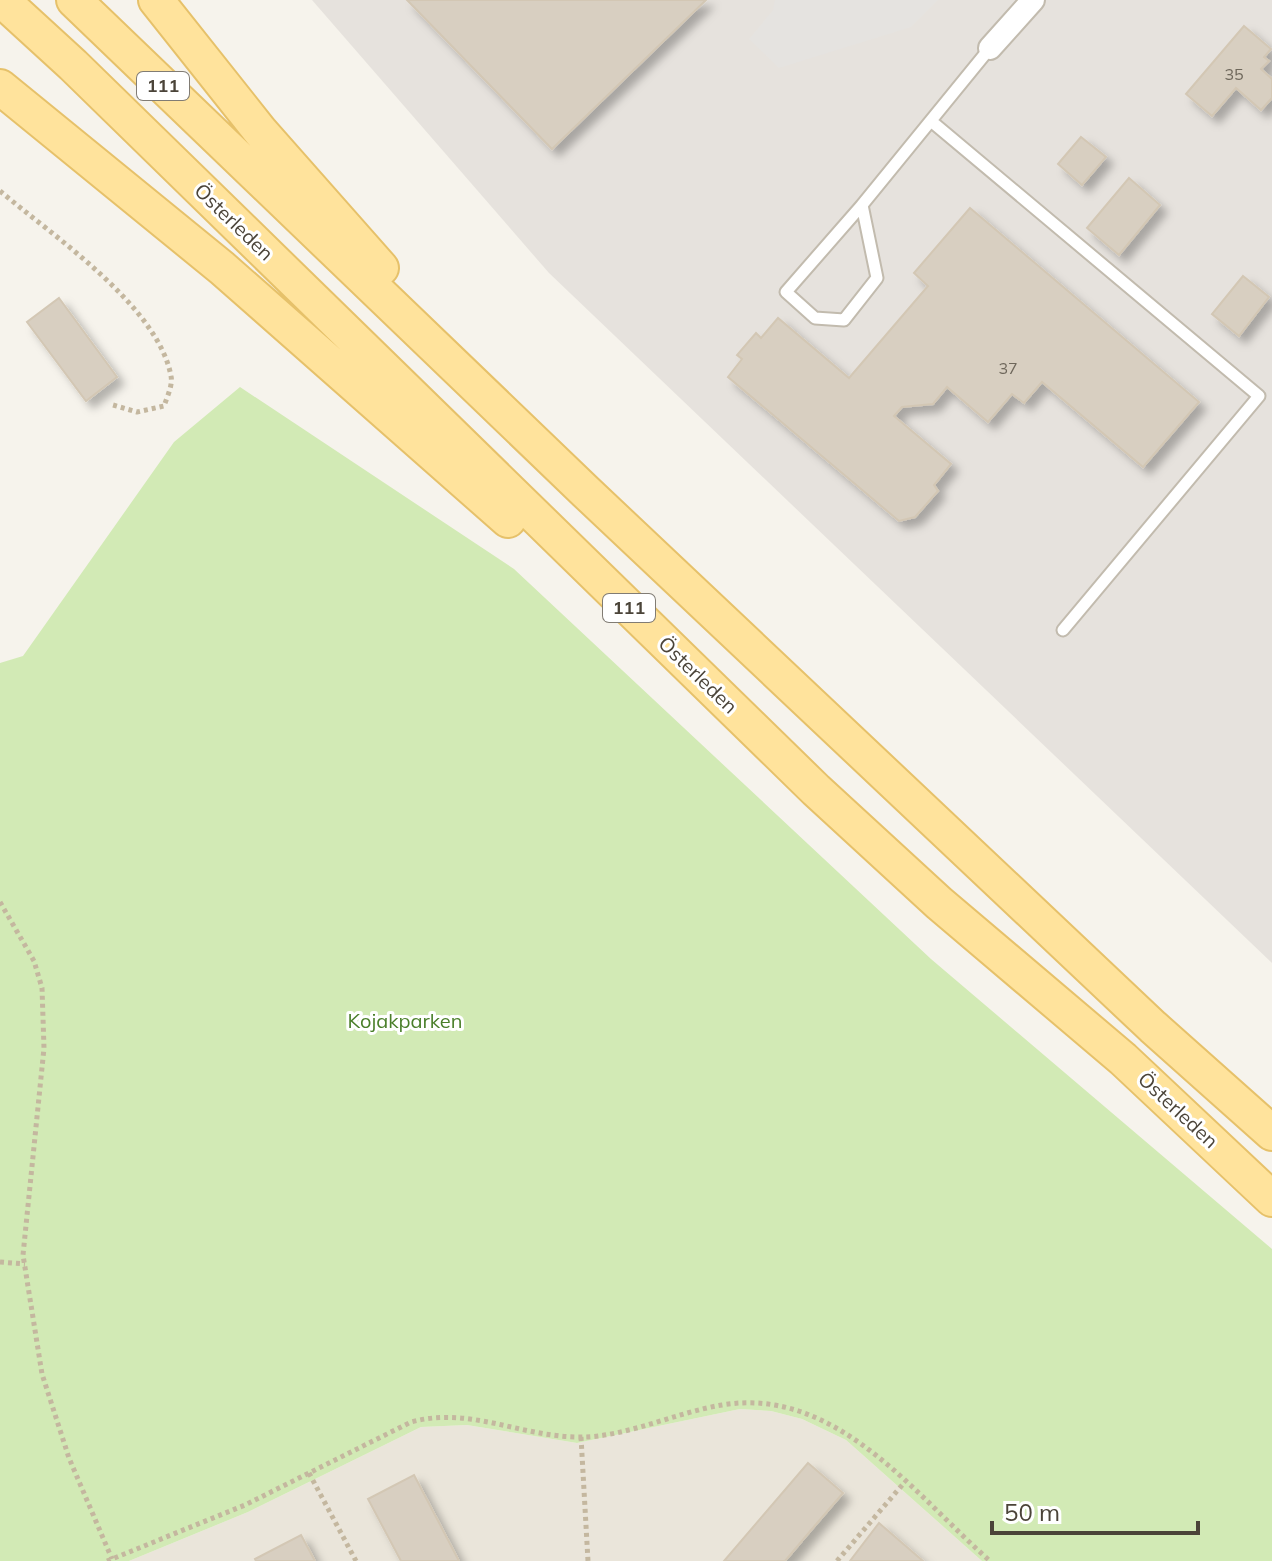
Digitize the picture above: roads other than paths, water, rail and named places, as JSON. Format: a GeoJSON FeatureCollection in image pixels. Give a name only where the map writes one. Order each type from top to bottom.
{"type":"FeatureCollection","features":[{"type":"Feature","properties":{"kind":"main road","name":"Österleden"},"geometry":{"type":"LineString","coordinates":[[2,0],[85,76],[816,790],[939,903],[1123,1059],[1272,1199]]}},
{"type":"Feature","properties":{"kind":"main road","name":"111"},"geometry":{"type":"LineString","coordinates":[[74,0],[537,445],[1153,1027],[1272,1133]]}},
{"type":"Feature","properties":{"kind":"main road"},"geometry":{"type":"LineString","coordinates":[[156,0],[260,131],[537,445]]}},
{"type":"Feature","properties":{"kind":"main road"},"geometry":{"type":"LineString","coordinates":[[0,87],[222,268],[816,790]]}},
{"type":"Feature","properties":{"kind":"street"},"geometry":{"type":"LineString","coordinates":[[990,48],[1033,0]]}},
{"type":"Feature","properties":{"kind":"lane"},"geometry":{"type":"LineString","coordinates":[[862,205],[877,278],[844,320],[815,318],[786,292],[862,205],[990,48]]}},
{"type":"Feature","properties":{"kind":"lane"},"geometry":{"type":"LineString","coordinates":[[931,121],[1259,396],[1063,630]]}},
{"type":"Feature","properties":{"kind":"park label","name":"Kojakparken"},"geometry":{"type":"Point","coordinates":[405,1021]}}]}
